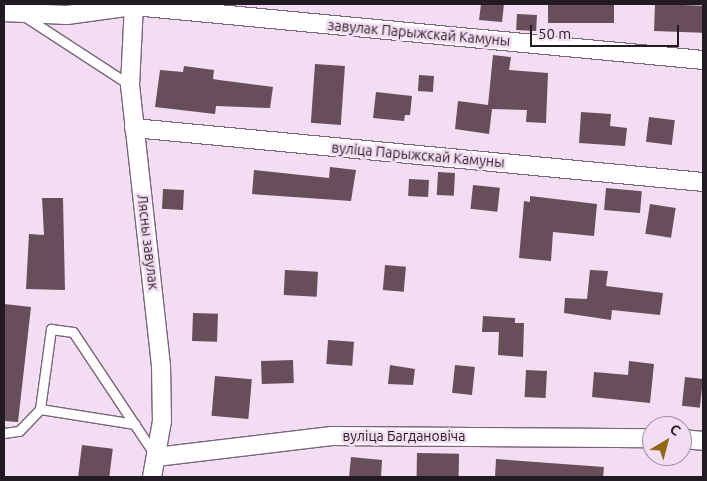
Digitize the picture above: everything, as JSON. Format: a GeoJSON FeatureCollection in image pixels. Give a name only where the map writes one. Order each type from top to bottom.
{"type":"FeatureCollection","features":[{"type":"Feature","properties":{"kind":"street"},"geometry":{"type":"LineString","coordinates":[[12,13],[67,15],[134,5]]}},
{"type":"Feature","properties":{"kind":"street","name":"завулак Парыжскай Камуны"},"geometry":{"type":"LineString","coordinates":[[134,5],[703,60]]}},
{"type":"Feature","properties":{"kind":"street","name":"Лясны завулак"},"geometry":{"type":"LineString","coordinates":[[134,5],[130,85],[161,365],[162,421],[152,477]]}},
{"type":"Feature","properties":{"kind":"street","name":"вуліца Парыжскай Камуны"},"geometry":{"type":"LineString","coordinates":[[134,128],[703,182]]}},
{"type":"Feature","properties":{"kind":"street","name":"вуліца Багдановіча"},"geometry":{"type":"LineString","coordinates":[[156,457],[332,436],[642,438]]}},
{"type":"Feature","properties":{"kind":"lane"},"geometry":{"type":"LineString","coordinates":[[12,13],[130,85]]}},
{"type":"Feature","properties":{"kind":"lane"},"geometry":{"type":"LineString","coordinates":[[4,433],[19,431],[40,409],[50,330],[73,332],[156,457]]}},
{"type":"Feature","properties":{"kind":"lane"},"geometry":{"type":"LineString","coordinates":[[40,409],[135,424]]}},
{"type":"Feature","properties":{"kind":"building"},"geometry":{"type":"Polygon","coordinates":[[[481,4],[504,4],[502,22],[479,20],[481,4]]]}},
{"type":"Feature","properties":{"kind":"building"},"geometry":{"type":"Polygon","coordinates":[[[548,4],[614,4],[614,23],[548,23],[548,4]]]}},
{"type":"Feature","properties":{"kind":"building"},"geometry":{"type":"Polygon","coordinates":[[[655,4],[703,6],[702,33],[654,31],[655,4]]]}},
{"type":"Feature","properties":{"kind":"building"},"geometry":{"type":"Polygon","coordinates":[[[517,14],[537,15],[536,31],[516,30],[517,14]]]}},
{"type":"Feature","properties":{"kind":"building"},"geometry":{"type":"Polygon","coordinates":[[[493,55],[511,57],[509,70],[548,73],[546,123],[526,122],[527,110],[492,109],[489,134],[455,129],[458,101],[488,105],[493,55]]]}},
{"type":"Feature","properties":{"kind":"building"},"geometry":{"type":"Polygon","coordinates":[[[315,64],[345,66],[341,125],[311,123],[315,64]]]}},
{"type":"Feature","properties":{"kind":"building"},"geometry":{"type":"Polygon","coordinates":[[[184,66],[214,70],[213,79],[273,87],[270,108],[216,106],[215,114],[155,107],[160,70],[183,72],[184,66]]]}},
{"type":"Feature","properties":{"kind":"building"},"geometry":{"type":"Polygon","coordinates":[[[419,75],[434,76],[433,92],[418,91],[419,75]]]}},
{"type":"Feature","properties":{"kind":"building"},"geometry":{"type":"Polygon","coordinates":[[[376,92],[412,96],[410,115],[405,115],[404,121],[373,118],[376,92]]]}},
{"type":"Feature","properties":{"kind":"building"},"geometry":{"type":"Polygon","coordinates":[[[581,112],[611,114],[610,126],[627,128],[625,146],[579,143],[581,112]]]}},
{"type":"Feature","properties":{"kind":"building"},"geometry":{"type":"Polygon","coordinates":[[[649,117],[675,120],[672,145],[646,142],[649,117]]]}},
{"type":"Feature","properties":{"kind":"building"},"geometry":{"type":"Polygon","coordinates":[[[330,167],[356,170],[351,201],[252,194],[254,170],[329,178],[330,167]]]}},
{"type":"Feature","properties":{"kind":"building"},"geometry":{"type":"Polygon","coordinates":[[[438,172],[455,173],[454,196],[437,195],[438,172]]]}},
{"type":"Feature","properties":{"kind":"building"},"geometry":{"type":"Polygon","coordinates":[[[409,179],[429,180],[428,197],[408,196],[409,179]]]}},
{"type":"Feature","properties":{"kind":"building"},"geometry":{"type":"Polygon","coordinates":[[[473,185],[500,188],[497,212],[470,209],[473,185]]]}},
{"type":"Feature","properties":{"kind":"building"},"geometry":{"type":"Polygon","coordinates":[[[606,188],[642,191],[640,213],[604,210],[606,188]]]}},
{"type":"Feature","properties":{"kind":"building"},"geometry":{"type":"Polygon","coordinates":[[[163,189],[184,190],[183,210],[162,209],[163,189]]]}},
{"type":"Feature","properties":{"kind":"building"},"geometry":{"type":"Polygon","coordinates":[[[530,196],[597,204],[594,236],[553,232],[551,261],[519,258],[524,201],[530,202],[530,196]]]}},
{"type":"Feature","properties":{"kind":"building"},"geometry":{"type":"Polygon","coordinates":[[[42,198],[63,198],[65,290],[26,289],[29,234],[44,235],[42,198]]]}},
{"type":"Feature","properties":{"kind":"building"},"geometry":{"type":"Polygon","coordinates":[[[650,204],[676,208],[671,238],[645,234],[650,204]]]}},
{"type":"Feature","properties":{"kind":"building"},"geometry":{"type":"Polygon","coordinates":[[[385,265],[406,267],[404,292],[383,290],[385,265]]]}},
{"type":"Feature","properties":{"kind":"building"},"geometry":{"type":"Polygon","coordinates":[[[285,270],[318,272],[317,297],[284,295],[285,270]]]}},
{"type":"Feature","properties":{"kind":"building"},"geometry":{"type":"Polygon","coordinates":[[[590,270],[608,271],[606,286],[663,293],[660,315],[612,310],[611,320],[564,313],[565,298],[587,299],[590,270]]]}},
{"type":"Feature","properties":{"kind":"building"},"geometry":{"type":"Polygon","coordinates":[[[4,304],[31,307],[18,422],[4,421],[4,304]]]}},
{"type":"Feature","properties":{"kind":"building"},"geometry":{"type":"Polygon","coordinates":[[[193,313],[218,314],[217,342],[192,341],[193,313]]]}},
{"type":"Feature","properties":{"kind":"building"},"geometry":{"type":"Polygon","coordinates":[[[483,316],[515,318],[515,323],[524,323],[523,357],[498,355],[499,332],[482,332],[483,316]]]}},
{"type":"Feature","properties":{"kind":"building"},"geometry":{"type":"Polygon","coordinates":[[[328,340],[354,342],[352,366],[326,364],[328,340]]]}},
{"type":"Feature","properties":{"kind":"building"},"geometry":{"type":"Polygon","coordinates":[[[293,360],[294,383],[262,384],[261,361],[293,360]]]}},
{"type":"Feature","properties":{"kind":"building"},"geometry":{"type":"Polygon","coordinates":[[[629,361],[654,364],[650,403],[592,397],[594,372],[628,375],[629,361]]]}},
{"type":"Feature","properties":{"kind":"building"},"geometry":{"type":"Polygon","coordinates":[[[390,365],[415,369],[413,385],[388,384],[390,365]]]}},
{"type":"Feature","properties":{"kind":"building"},"geometry":{"type":"Polygon","coordinates":[[[455,365],[475,367],[472,395],[452,393],[455,365]]]}},
{"type":"Feature","properties":{"kind":"building"},"geometry":{"type":"Polygon","coordinates":[[[526,370],[547,371],[546,398],[525,397],[526,370]]]}},
{"type":"Feature","properties":{"kind":"building"},"geometry":{"type":"Polygon","coordinates":[[[215,376],[252,379],[248,419],[212,416],[215,376]]]}},
{"type":"Feature","properties":{"kind":"building"},"geometry":{"type":"Polygon","coordinates":[[[685,377],[703,379],[700,408],[682,406],[685,377]]]}},
{"type":"Feature","properties":{"kind":"building"},"geometry":{"type":"Polygon","coordinates":[[[82,445],[113,449],[109,477],[78,476],[82,445]]]}},
{"type":"Feature","properties":{"kind":"building"},"geometry":{"type":"Polygon","coordinates":[[[417,453],[459,454],[459,477],[417,477],[417,453]]]}},
{"type":"Feature","properties":{"kind":"building"},"geometry":{"type":"Polygon","coordinates":[[[351,457],[382,460],[381,477],[349,477],[351,457]]]}},
{"type":"Feature","properties":{"kind":"building"},"geometry":{"type":"Polygon","coordinates":[[[496,459],[604,467],[603,477],[495,477],[496,459]]]}}]}
